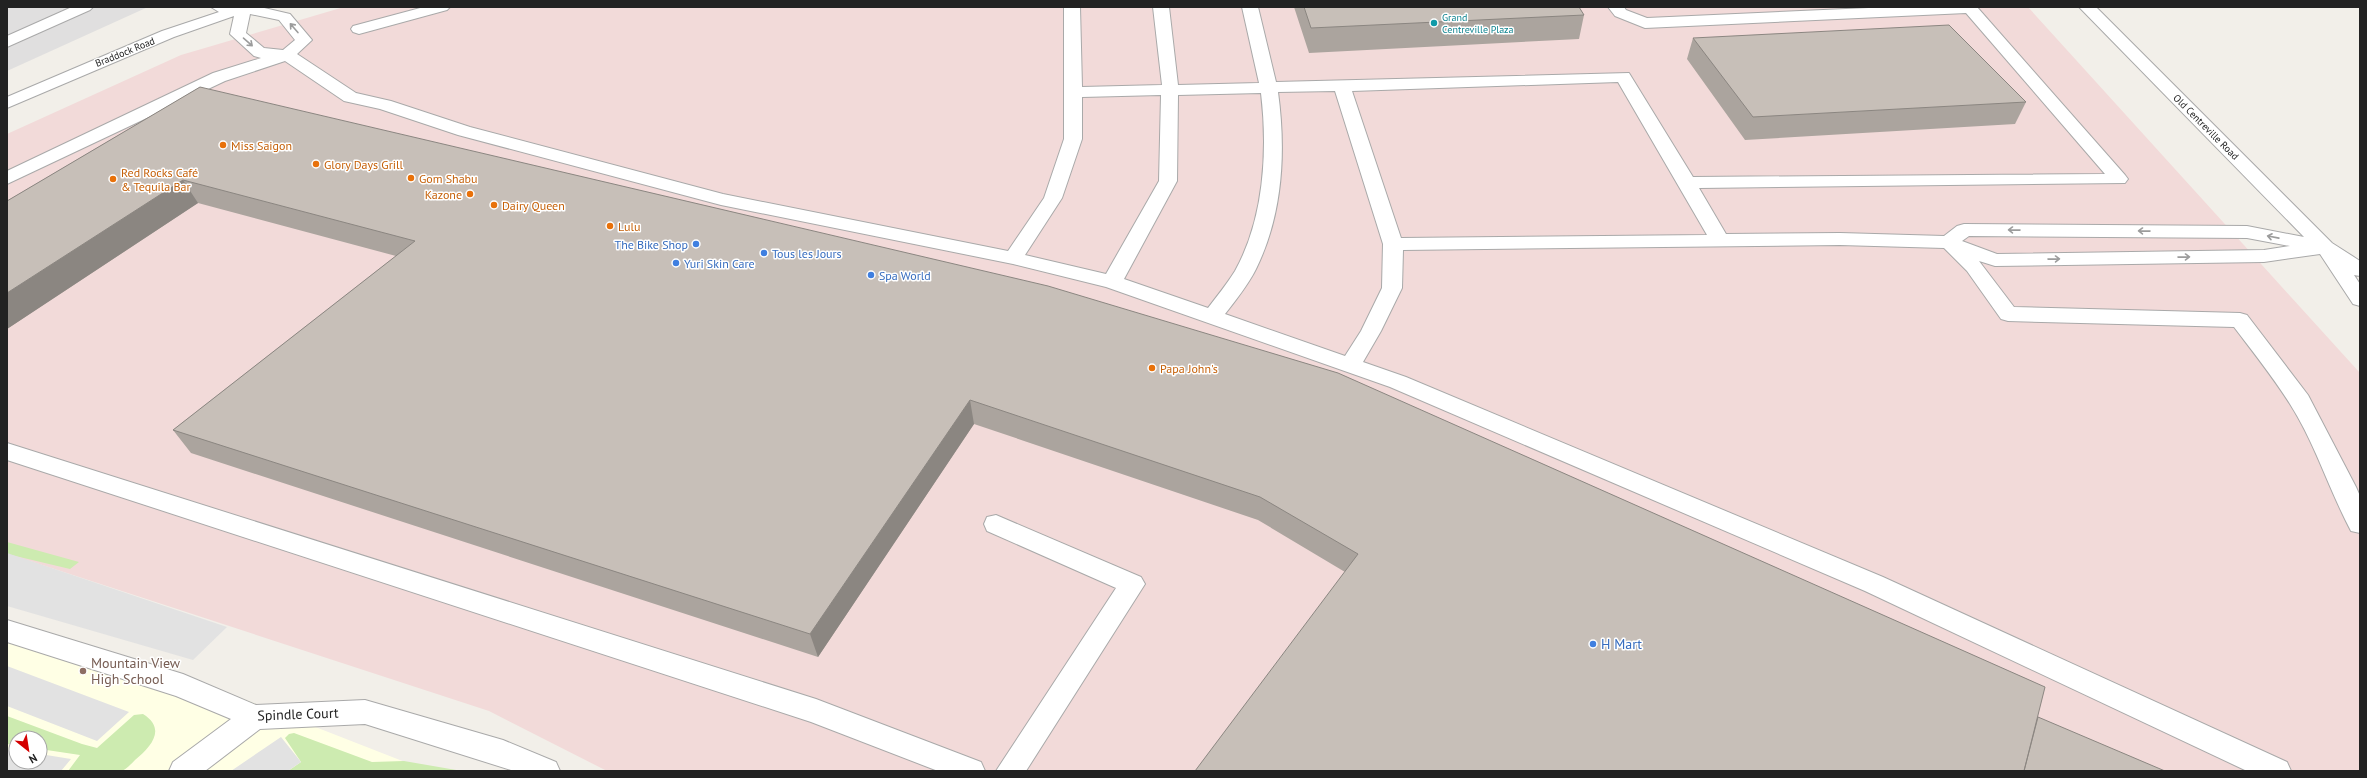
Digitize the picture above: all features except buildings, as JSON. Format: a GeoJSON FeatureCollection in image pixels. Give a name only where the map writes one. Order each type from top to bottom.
{"type":"FeatureCollection","features":[{"type":"Feature","properties":{"kind":"street"},"geometry":{"type":"LineString","coordinates":[[7,42],[85,7]]}},
{"type":"Feature","properties":{"kind":"street"},"geometry":{"type":"LineString","coordinates":[[7,178],[106,129],[219,77],[287,55],[304,40],[284,17],[244,7],[219,7]]}},
{"type":"Feature","properties":{"kind":"street"},"geometry":{"type":"LineString","coordinates":[[244,7],[238,34],[260,53],[287,55],[350,97],[385,105],[464,131],[721,199],[1013,258],[1112,282],[1398,382],[1874,584],[2277,771]]}},
{"type":"Feature","properties":{"kind":"street","name":"Braddock Road"},"geometry":{"type":"LineString","coordinates":[[7,103],[161,37],[244,7]]}},
{"type":"Feature","properties":{"kind":"street"},"geometry":{"type":"LineString","coordinates":[[359,29],[442,7]]}},
{"type":"Feature","properties":{"kind":"street"},"geometry":{"type":"LineString","coordinates":[[1013,258],[1052,198],[1073,139],[1074,92],[1072,7]]}},
{"type":"Feature","properties":{"kind":"street"},"geometry":{"type":"LineString","coordinates":[[1112,282],[1168,181],[1170,90],[1161,7]]}},
{"type":"Feature","properties":{"kind":"street"},"geometry":{"type":"LineString","coordinates":[[1212,317],[1244,272],[1269,201],[1276,148],[1271,88],[1250,7]]}},
{"type":"Feature","properties":{"kind":"street"},"geometry":{"type":"LineString","coordinates":[[1616,7],[1620,13],[1645,23],[1970,8],[2119,179],[1687,183]]}},
{"type":"Feature","properties":{"kind":"street","name":"Old Centreville Road"},"geometry":{"type":"LineString","coordinates":[[2087,7],[2325,247],[2360,299]]}},
{"type":"Feature","properties":{"kind":"street"},"geometry":{"type":"LineString","coordinates":[[1074,92],[1271,88],[1623,77],[1720,240]]}},
{"type":"Feature","properties":{"kind":"street"},"geometry":{"type":"LineString","coordinates":[[1342,86],[1393,244],[1392,288],[1371,331],[1350,365]]}},
{"type":"Feature","properties":{"kind":"street"},"geometry":{"type":"LineString","coordinates":[[1948,242],[1964,230],[2247,232],[2325,247]]}},
{"type":"Feature","properties":{"kind":"street"},"geometry":{"type":"LineString","coordinates":[[1393,244],[1840,238],[1948,242],[1995,260],[2264,256],[2325,247]]}},
{"type":"Feature","properties":{"kind":"street"},"geometry":{"type":"LineString","coordinates":[[1948,242],[1974,267],[2008,314],[2240,320],[2300,401],[2344,487],[2360,524]]}},
{"type":"Feature","properties":{"kind":"street","name":"Old Centreville Road"},"geometry":{"type":"LineString","coordinates":[[2325,247],[2360,270]]}},
{"type":"Feature","properties":{"kind":"street"},"geometry":{"type":"LineString","coordinates":[[7,451],[816,711],[971,771]]}},
{"type":"Feature","properties":{"kind":"street"},"geometry":{"type":"LineString","coordinates":[[996,524],[1132,584],[1010,771]]}},
{"type":"Feature","properties":{"kind":"street","name":"Spindle Court"},"geometry":{"type":"LineString","coordinates":[[7,631],[183,686],[255,717],[365,712],[503,753],[546,771]]}},
{"type":"Feature","properties":{"kind":"street"},"geometry":{"type":"LineString","coordinates":[[183,771],[255,717]]}},
{"type":"Feature","properties":{"kind":"shaded area"},"geometry":{"type":"Polygon","coordinates":[[[7,7],[148,7],[7,71],[7,7]]]}},
{"type":"Feature","properties":{"kind":"shaded area"},"geometry":{"type":"Polygon","coordinates":[[[344,7],[2028,7],[2360,373],[2360,771],[607,771],[489,711],[30,561],[7,556],[7,134],[181,55],[344,7]]]}},
{"type":"Feature","properties":{"kind":"shaded area"},"geometry":{"type":"Polygon","coordinates":[[[7,553],[227,627],[193,660],[7,606],[7,553]]]}},
{"type":"Feature","properties":{"kind":"shaded area","name":"Mountain View High School"},"geometry":{"type":"Polygon","coordinates":[[[7,625],[72,643],[244,699],[428,771],[7,771],[7,625]]]}},
{"type":"Feature","properties":{"kind":"shaded area"},"geometry":{"type":"Polygon","coordinates":[[[7,666],[129,712],[97,741],[7,706],[7,666]]]}},
{"type":"Feature","properties":{"kind":"shaded area"},"geometry":{"type":"Polygon","coordinates":[[[281,737],[301,762],[288,771],[231,771],[281,737]]]}},
{"type":"Feature","properties":{"kind":"shaded area"},"geometry":{"type":"Polygon","coordinates":[[[7,750],[8,770],[48,770],[48,755],[71,759],[61,771],[7,771],[7,750]]]}},
{"type":"Feature","properties":{"kind":"green space"},"geometry":{"type":"Polygon","coordinates":[[[7,542],[79,562],[70,569],[7,554],[7,542]]]}},
{"type":"Feature","properties":{"kind":"green space"},"geometry":{"type":"Polygon","coordinates":[[[143,714],[150,720],[154,726],[154,738],[151,744],[128,767],[121,771],[68,771],[80,755],[48,750],[48,731],[97,748],[134,715],[143,714]]]}},
{"type":"Feature","properties":{"kind":"green space"},"geometry":{"type":"Polygon","coordinates":[[[7,716],[44,730],[8,730],[7,744],[7,716]]]}},
{"type":"Feature","properties":{"kind":"green space"},"geometry":{"type":"Polygon","coordinates":[[[294,733],[372,762],[404,761],[462,771],[288,771],[301,762],[285,738],[289,734],[294,733]]]}},
{"type":"Feature","properties":{"kind":"place","name":"Grand Centreville Plaza"},"geometry":{"type":"Point","coordinates":[1434,23]}},
{"type":"Feature","properties":{"kind":"place","name":"Miss Saigon"},"geometry":{"type":"Point","coordinates":[223,145]}},
{"type":"Feature","properties":{"kind":"place","name":"Glory Days Grill"},"geometry":{"type":"Point","coordinates":[316,164]}},
{"type":"Feature","properties":{"kind":"place","name":"Gom Shabu"},"geometry":{"type":"Point","coordinates":[411,178]}},
{"type":"Feature","properties":{"kind":"place","name":"Red Rocks Café & Tequila Bar"},"geometry":{"type":"Point","coordinates":[113,179]}},
{"type":"Feature","properties":{"kind":"place","name":"Kazone"},"geometry":{"type":"Point","coordinates":[470,194]}},
{"type":"Feature","properties":{"kind":"place","name":"Dairy Queen"},"geometry":{"type":"Point","coordinates":[494,205]}},
{"type":"Feature","properties":{"kind":"place","name":"Lulu"},"geometry":{"type":"Point","coordinates":[610,226]}},
{"type":"Feature","properties":{"kind":"place","name":"The Bike Shop"},"geometry":{"type":"Point","coordinates":[696,244]}},
{"type":"Feature","properties":{"kind":"place","name":"Tous les Jours"},"geometry":{"type":"Point","coordinates":[764,253]}},
{"type":"Feature","properties":{"kind":"place","name":"Yuri Skin Care"},"geometry":{"type":"Point","coordinates":[676,263]}},
{"type":"Feature","properties":{"kind":"place","name":"Spa World"},"geometry":{"type":"Point","coordinates":[871,275]}},
{"type":"Feature","properties":{"kind":"place","name":"Papa John's"},"geometry":{"type":"Point","coordinates":[1152,368]}},
{"type":"Feature","properties":{"kind":"place","name":"H Mart"},"geometry":{"type":"Point","coordinates":[1593,644]}},
{"type":"Feature","properties":{"kind":"place","name":"Mountain View High School"},"geometry":{"type":"Point","coordinates":[83,671]}}]}
